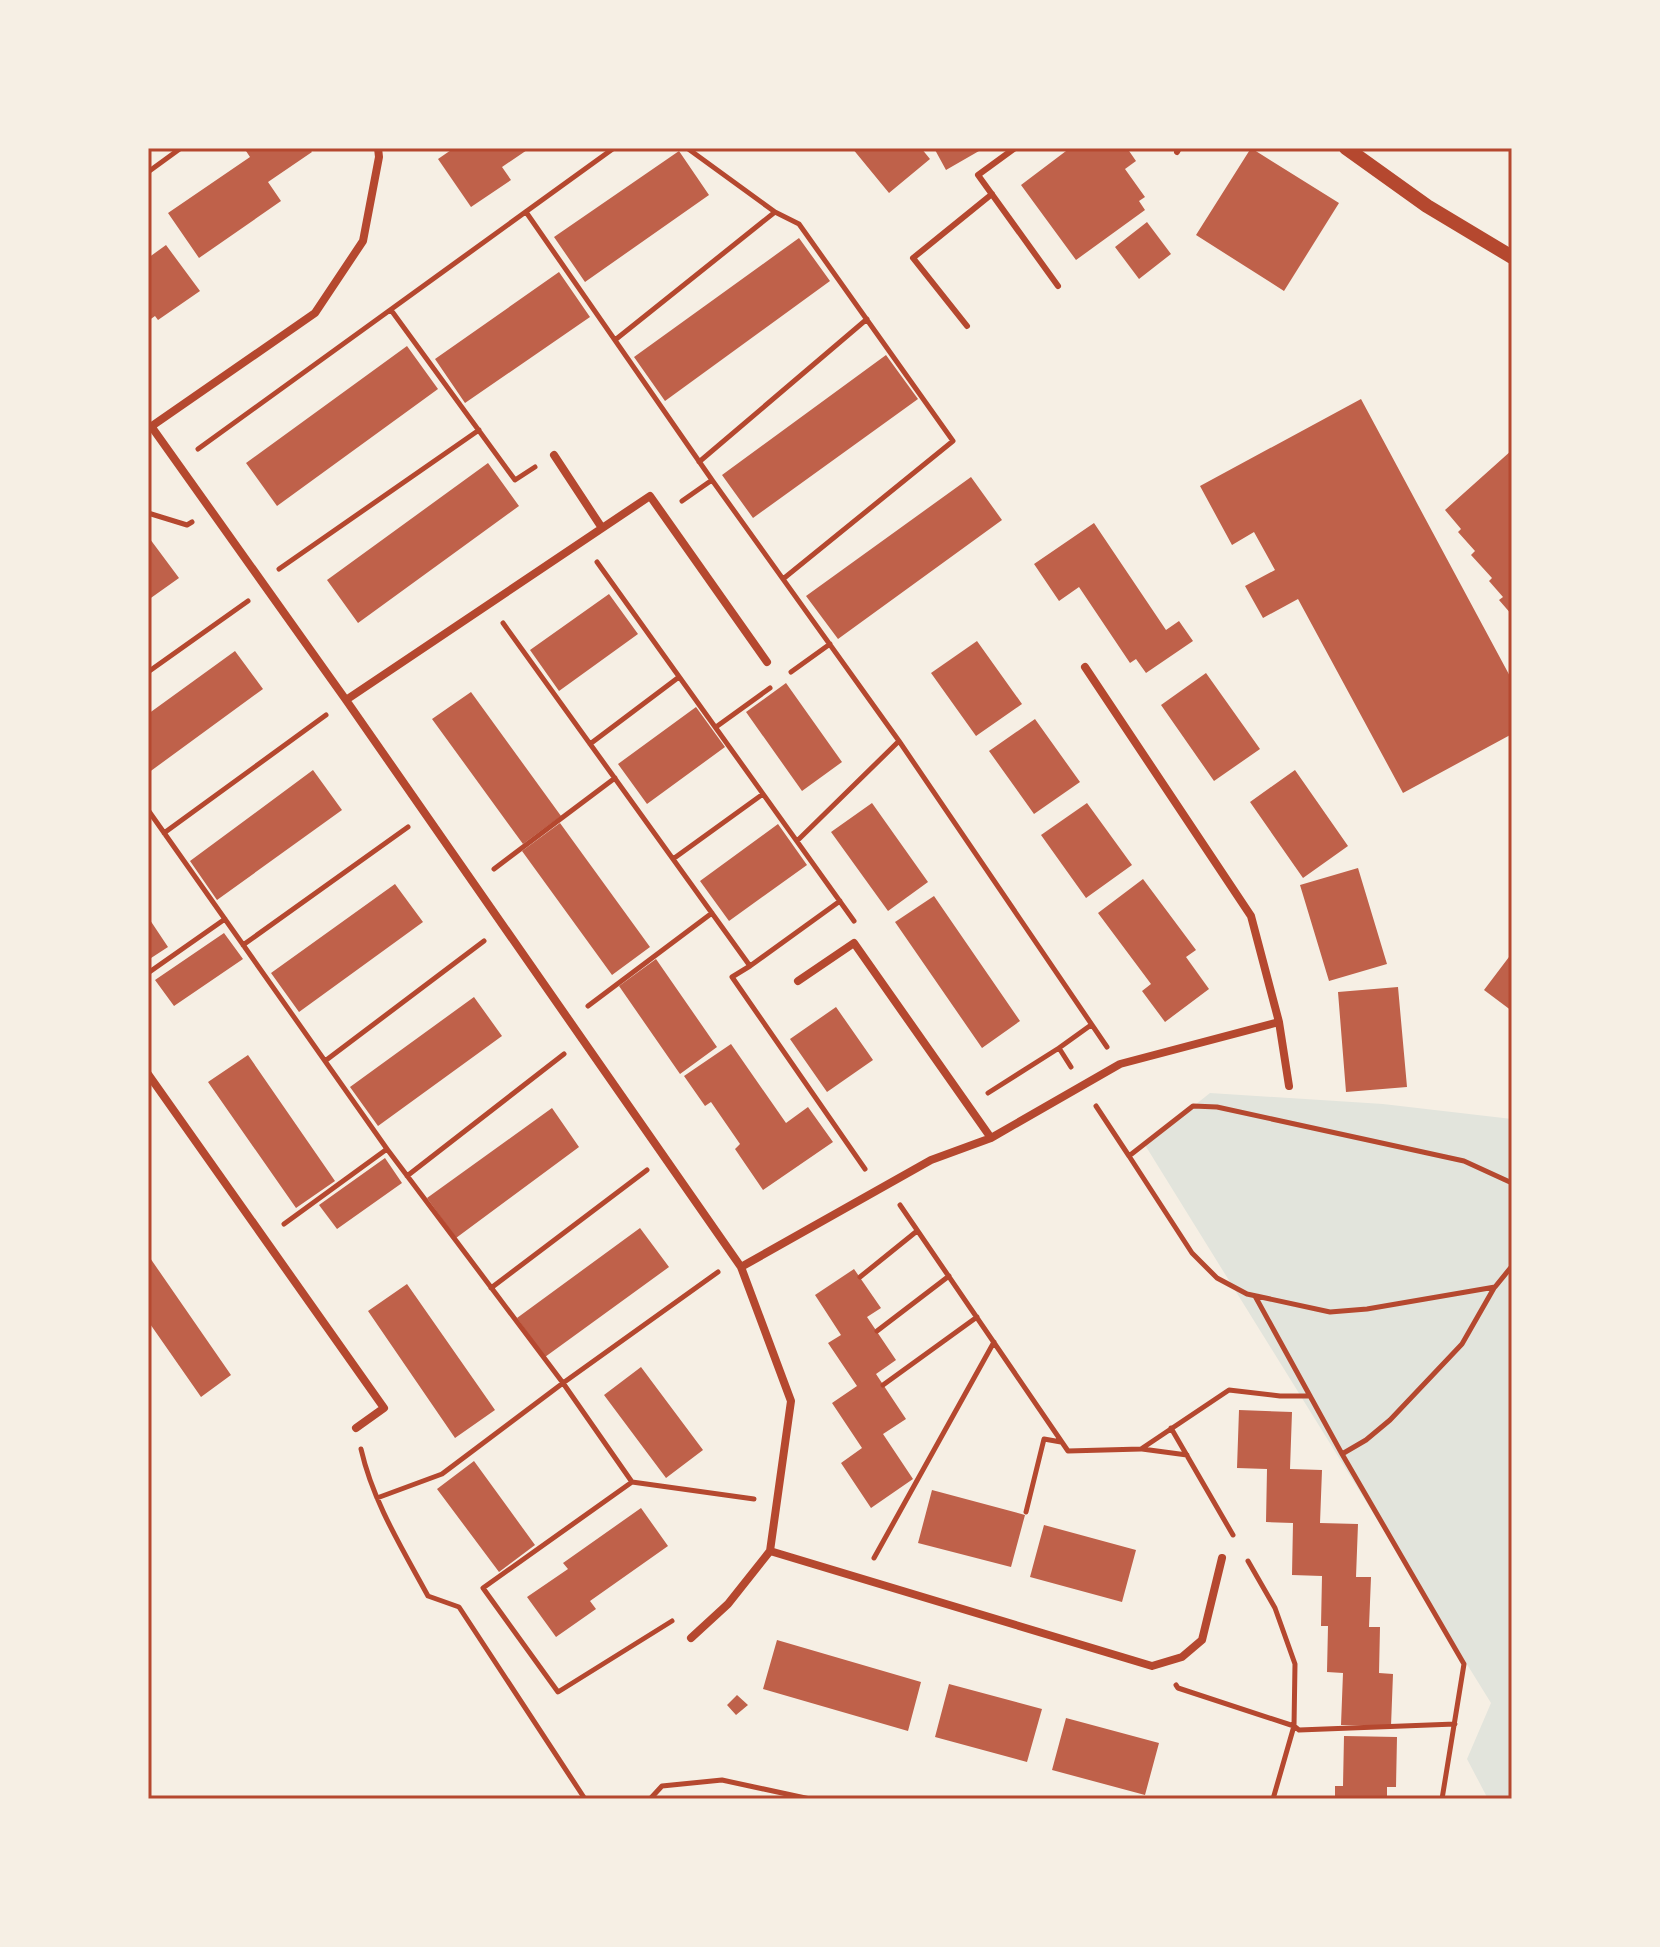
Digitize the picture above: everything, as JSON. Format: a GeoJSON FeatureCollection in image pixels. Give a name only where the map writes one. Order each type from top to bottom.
{"type":"FeatureCollection","features":[{"type":"Feature","properties":{"kind":"street"},"geometry":{"type":"LineString","coordinates":[[378,148],[379,157],[363,241],[315,313],[150,427],[346,700],[738,1263],[791,1401],[770,1551],[728,1604],[691,1638]]}},
{"type":"Feature","properties":{"kind":"street"},"geometry":{"type":"LineString","coordinates":[[1346,148],[1427,206],[1512,257]]}},
{"type":"Feature","properties":{"kind":"street"},"geometry":{"type":"LineString","coordinates":[[554,455],[602,528]]}},
{"type":"Feature","properties":{"kind":"street"},"geometry":{"type":"LineString","coordinates":[[346,700],[650,496],[767,662]]}},
{"type":"Feature","properties":{"kind":"street"},"geometry":{"type":"LineString","coordinates":[[1085,667],[1251,916],[1279,1022],[1289,1086]]}},
{"type":"Feature","properties":{"kind":"street"},"geometry":{"type":"LineString","coordinates":[[798,981],[854,943],[991,1138]]}},
{"type":"Feature","properties":{"kind":"street"},"geometry":{"type":"LineString","coordinates":[[738,1263],[931,1160],[991,1138],[1120,1064],[1279,1022]]}},
{"type":"Feature","properties":{"kind":"street"},"geometry":{"type":"LineString","coordinates":[[148,1074],[384,1408],[356,1428]]}},
{"type":"Feature","properties":{"kind":"street"},"geometry":{"type":"LineString","coordinates":[[770,1551],[1152,1666],[1182,1657],[1202,1640],[1222,1558]]}},
{"type":"Feature","properties":{"kind":"lane"},"geometry":{"type":"LineString","coordinates":[[1015,148],[978,175],[1058,286]]}},
{"type":"Feature","properties":{"kind":"lane"},"geometry":{"type":"LineString","coordinates":[[967,326],[913,258],[992,194]]}},
{"type":"Feature","properties":{"kind":"path"},"geometry":{"type":"LineString","coordinates":[[148,172],[181,148]]}},
{"type":"Feature","properties":{"kind":"path"},"geometry":{"type":"LineString","coordinates":[[178,464],[614,148]]}},
{"type":"Feature","properties":{"kind":"path"},"geometry":{"type":"LineString","coordinates":[[687,148],[775,212],[799,224],[953,441],[783,579]]}},
{"type":"Feature","properties":{"kind":"path"},"geometry":{"type":"LineString","coordinates":[[526,212],[699,462],[899,741],[1120,1064]]}},
{"type":"Feature","properties":{"kind":"path"},"geometry":{"type":"LineString","coordinates":[[615,340],[775,212]]}},
{"type":"Feature","properties":{"kind":"path"},"geometry":{"type":"LineString","coordinates":[[391,310],[515,480],[554,455]]}},
{"type":"Feature","properties":{"kind":"path"},"geometry":{"type":"LineString","coordinates":[[699,462],[867,319]]}},
{"type":"Feature","properties":{"kind":"path"},"geometry":{"type":"LineString","coordinates":[[148,672],[264,584],[479,430]]}},
{"type":"Feature","properties":{"kind":"path"},"geometry":{"type":"LineString","coordinates":[[663,515],[712,480]]}},
{"type":"Feature","properties":{"kind":"path"},"geometry":{"type":"LineString","coordinates":[[148,513],[187,525],[210,510]]}},
{"type":"Feature","properties":{"kind":"path"},"geometry":{"type":"LineString","coordinates":[[582,541],[865,936],[854,943]]}},
{"type":"Feature","properties":{"kind":"path"},"geometry":{"type":"LineString","coordinates":[[490,604],[750,966]]}},
{"type":"Feature","properties":{"kind":"path"},"geometry":{"type":"LineString","coordinates":[[590,744],[679,677]]}},
{"type":"Feature","properties":{"kind":"path"},"geometry":{"type":"LineString","coordinates":[[164,833],[346,700]]}},
{"type":"Feature","properties":{"kind":"path"},"geometry":{"type":"LineString","coordinates":[[797,841],[899,741]]}},
{"type":"Feature","properties":{"kind":"path"},"geometry":{"type":"LineString","coordinates":[[474,884],[615,778]]}},
{"type":"Feature","properties":{"kind":"path"},"geometry":{"type":"LineString","coordinates":[[673,859],[763,794]]}},
{"type":"Feature","properties":{"kind":"path"},"geometry":{"type":"LineString","coordinates":[[148,810],[387,1149],[563,1383],[632,1482]]}},
{"type":"Feature","properties":{"kind":"path"},"geometry":{"type":"LineString","coordinates":[[243,945],[426,815]]}},
{"type":"Feature","properties":{"kind":"path"},"geometry":{"type":"LineString","coordinates":[[840,901],[732,977],[949,1276],[1068,1451],[1141,1449],[1187,1455]]}},
{"type":"Feature","properties":{"kind":"path"},"geometry":{"type":"LineString","coordinates":[[569,1020],[712,913]]}},
{"type":"Feature","properties":{"kind":"path"},"geometry":{"type":"LineString","coordinates":[[148,973],[225,919]]}},
{"type":"Feature","properties":{"kind":"path"},"geometry":{"type":"LineString","coordinates":[[325,1061],[503,926]]}},
{"type":"Feature","properties":{"kind":"path"},"geometry":{"type":"LineString","coordinates":[[968,1106],[1091,1025]]}},
{"type":"Feature","properties":{"kind":"path"},"geometry":{"type":"LineString","coordinates":[[407,1176],[583,1040]]}},
{"type":"Feature","properties":{"kind":"path"},"geometry":{"type":"LineString","coordinates":[[1059,1048],[1192,1253],[1217,1278],[1247,1294],[1330,1312],[1394,1305],[1495,1287]]}},
{"type":"Feature","properties":{"kind":"path"},"geometry":{"type":"LineString","coordinates":[[1129,1156],[1193,1106],[1217,1107],[1464,1161],[1512,1183]]}},
{"type":"Feature","properties":{"kind":"path"},"geometry":{"type":"LineString","coordinates":[[264,1238],[387,1149]]}},
{"type":"Feature","properties":{"kind":"path"},"geometry":{"type":"LineString","coordinates":[[491,1288],[664,1157]]}},
{"type":"Feature","properties":{"kind":"path"},"geometry":{"type":"LineString","coordinates":[[860,1277],[917,1231]]}},
{"type":"Feature","properties":{"kind":"path"},"geometry":{"type":"LineString","coordinates":[[377,1498],[442,1474],[563,1383],[738,1263]]}},
{"type":"Feature","properties":{"kind":"path"},"geometry":{"type":"LineString","coordinates":[[1342,1454],[1366,1440],[1390,1420],[1462,1344],[1495,1287],[1512,1266]]}},
{"type":"Feature","properties":{"kind":"path"},"geometry":{"type":"LineString","coordinates":[[877,1331],[949,1276]]}},
{"type":"Feature","properties":{"kind":"path"},"geometry":{"type":"LineString","coordinates":[[1255,1296],[1464,1664],[1442,1799]]}},
{"type":"Feature","properties":{"kind":"path"},"geometry":{"type":"LineString","coordinates":[[883,1385],[977,1317]]}},
{"type":"Feature","properties":{"kind":"path"},"geometry":{"type":"LineString","coordinates":[[863,1579],[994,1342]]}},
{"type":"Feature","properties":{"kind":"path"},"geometry":{"type":"LineString","coordinates":[[1141,1449],[1229,1390],[1310,1396]]}},
{"type":"Feature","properties":{"kind":"path"},"geometry":{"type":"LineString","coordinates":[[356,1428],[368,1478],[428,1596],[459,1607],[585,1799]]}},
{"type":"Feature","properties":{"kind":"path"},"geometry":{"type":"LineString","coordinates":[[1171,1428],[1233,1535]]}},
{"type":"Feature","properties":{"kind":"path"},"geometry":{"type":"LineString","coordinates":[[1026,1512],[1044,1439],[1062,1442]]}},
{"type":"Feature","properties":{"kind":"path"},"geometry":{"type":"LineString","coordinates":[[691,1638],[678,1616],[558,1692],[483,1588],[632,1482],[777,1502]]}},
{"type":"Feature","properties":{"kind":"path"},"geometry":{"type":"LineString","coordinates":[[1241,1549],[1275,1608],[1295,1664],[1294,1726],[1273,1799]]}},
{"type":"Feature","properties":{"kind":"path"},"geometry":{"type":"LineString","coordinates":[[1165,1662],[1178,1688],[1299,1730],[1455,1724]]}},
{"type":"Feature","properties":{"kind":"path"},"geometry":{"type":"LineString","coordinates":[[650,1799],[662,1786],[722,1780],[810,1799]]}},
{"type":"Feature","properties":{"kind":"shaded area"},"geometry":{"type":"Polygon","coordinates":[[[1210,1093],[1383,1104],[1512,1119],[1512,1799],[1488,1799],[1467,1759],[1491,1703],[1145,1145],[1210,1093]]]}},
{"type":"Feature","properties":{"kind":"building"},"geometry":{"type":"Polygon","coordinates":[[[244,148],[309,148],[312,152],[268,182],[281,201],[199,258],[168,213],[250,157],[244,148]]]}},
{"type":"Feature","properties":{"kind":"building"},"geometry":{"type":"Polygon","coordinates":[[[454,148],[530,148],[502,167],[511,180],[471,207],[438,159],[454,148]]]}},
{"type":"Feature","properties":{"kind":"building"},"geometry":{"type":"Polygon","coordinates":[[[852,148],[921,148],[930,159],[889,193],[852,148]]]}},
{"type":"Feature","properties":{"kind":"building"},"geometry":{"type":"Polygon","coordinates":[[[934,148],[977,148],[979,151],[946,170],[934,148]]]}},
{"type":"Feature","properties":{"kind":"building"},"geometry":{"type":"Polygon","coordinates":[[[1070,148],[1127,148],[1136,161],[1125,169],[1145,197],[1139,201],[1145,210],[1076,260],[1021,185],[1070,148]]]}},
{"type":"Feature","properties":{"kind":"building"},"geometry":{"type":"Polygon","coordinates":[[[1251,148],[1339,203],[1284,291],[1196,235],[1251,148]]]}},
{"type":"Feature","properties":{"kind":"building"},"geometry":{"type":"Polygon","coordinates":[[[679,151],[709,195],[585,282],[554,237],[679,151]]]}},
{"type":"Feature","properties":{"kind":"building"},"geometry":{"type":"Polygon","coordinates":[[[1147,222],[1171,254],[1139,279],[1115,247],[1147,222]]]}},
{"type":"Feature","properties":{"kind":"building"},"geometry":{"type":"Polygon","coordinates":[[[799,238],[830,281],[665,401],[634,357],[799,238]]]}},
{"type":"Feature","properties":{"kind":"building"},"geometry":{"type":"Polygon","coordinates":[[[166,245],[200,291],[158,320],[155,316],[148,321],[148,258],[166,245]]]}},
{"type":"Feature","properties":{"kind":"building"},"geometry":{"type":"Polygon","coordinates":[[[559,272],[590,317],[465,403],[435,359],[559,272]]]}},
{"type":"Feature","properties":{"kind":"building"},"geometry":{"type":"Polygon","coordinates":[[[407,346],[438,389],[277,506],[246,463],[407,346]]]}},
{"type":"Feature","properties":{"kind":"building"},"geometry":{"type":"Polygon","coordinates":[[[886,355],[918,399],[753,518],[722,475],[886,355]]]}},
{"type":"Feature","properties":{"kind":"building"},"geometry":{"type":"Polygon","coordinates":[[[1361,399],[1512,680],[1512,734],[1403,793],[1298,599],[1263,618],[1245,586],[1275,570],[1254,532],[1232,545],[1200,486],[1361,399]]]}},
{"type":"Feature","properties":{"kind":"building"},"geometry":{"type":"Polygon","coordinates":[[[1512,450],[1512,615],[1499,600],[1503,597],[1489,581],[1492,578],[1471,555],[1475,551],[1458,532],[1461,529],[1445,510],[1512,450]]]}},
{"type":"Feature","properties":{"kind":"building"},"geometry":{"type":"Polygon","coordinates":[[[488,463],[519,506],[358,623],[327,580],[488,463]]]}},
{"type":"Feature","properties":{"kind":"building"},"geometry":{"type":"Polygon","coordinates":[[[971,477],[1002,520],[838,639],[806,596],[971,477]]]}},
{"type":"Feature","properties":{"kind":"building"},"geometry":{"type":"Polygon","coordinates":[[[1094,523],[1166,630],[1179,621],[1193,641],[1146,673],[1136,659],[1130,663],[1079,587],[1059,601],[1034,564],[1094,523]]]}},
{"type":"Feature","properties":{"kind":"building"},"geometry":{"type":"Polygon","coordinates":[[[150,539],[179,578],[148,600],[148,541],[150,539]]]}},
{"type":"Feature","properties":{"kind":"building"},"geometry":{"type":"Polygon","coordinates":[[[609,594],[638,634],[559,691],[530,650],[609,594]]]}},
{"type":"Feature","properties":{"kind":"building"},"geometry":{"type":"Polygon","coordinates":[[[977,641],[1022,704],[976,736],[931,673],[977,641]]]}},
{"type":"Feature","properties":{"kind":"building"},"geometry":{"type":"Polygon","coordinates":[[[235,651],[263,689],[148,773],[148,714],[235,651]]]}},
{"type":"Feature","properties":{"kind":"building"},"geometry":{"type":"Polygon","coordinates":[[[1206,673],[1260,749],[1214,781],[1161,705],[1206,673]]]}},
{"type":"Feature","properties":{"kind":"building"},"geometry":{"type":"Polygon","coordinates":[[[786,683],[842,762],[802,791],[746,712],[786,683]]]}},
{"type":"Feature","properties":{"kind":"building"},"geometry":{"type":"Polygon","coordinates":[[[471,692],[561,816],[523,844],[432,719],[471,692]]]}},
{"type":"Feature","properties":{"kind":"building"},"geometry":{"type":"Polygon","coordinates":[[[696,707],[725,747],[647,804],[618,764],[696,707]]]}},
{"type":"Feature","properties":{"kind":"building"},"geometry":{"type":"Polygon","coordinates":[[[1035,719],[1080,782],[1034,814],[989,751],[1035,719]]]}},
{"type":"Feature","properties":{"kind":"building"},"geometry":{"type":"Polygon","coordinates":[[[313,770],[342,810],[217,900],[190,861],[313,770]]]}},
{"type":"Feature","properties":{"kind":"building"},"geometry":{"type":"Polygon","coordinates":[[[1295,770],[1348,846],[1303,878],[1250,802],[1295,770]]]}},
{"type":"Feature","properties":{"kind":"building"},"geometry":{"type":"Polygon","coordinates":[[[872,803],[928,882],[888,911],[831,832],[872,803]]]}},
{"type":"Feature","properties":{"kind":"building"},"geometry":{"type":"Polygon","coordinates":[[[1087,803],[1132,865],[1086,898],[1041,835],[1087,803]]]}},
{"type":"Feature","properties":{"kind":"building"},"geometry":{"type":"Polygon","coordinates":[[[560,823],[650,947],[612,975],[522,851],[560,823]]]}},
{"type":"Feature","properties":{"kind":"building"},"geometry":{"type":"Polygon","coordinates":[[[778,824],[807,865],[729,921],[700,881],[778,824]]]}},
{"type":"Feature","properties":{"kind":"building"},"geometry":{"type":"Polygon","coordinates":[[[1358,868],[1387,964],[1329,981],[1300,885],[1358,868]]]}},
{"type":"Feature","properties":{"kind":"building"},"geometry":{"type":"Polygon","coordinates":[[[1143,879],[1196,950],[1186,957],[1209,989],[1165,1022],[1142,991],[1151,984],[1098,913],[1143,879]]]}},
{"type":"Feature","properties":{"kind":"building"},"geometry":{"type":"Polygon","coordinates":[[[395,884],[423,922],[299,1012],[271,973],[395,884]]]}},
{"type":"Feature","properties":{"kind":"building"},"geometry":{"type":"Polygon","coordinates":[[[934,896],[1020,1021],[982,1048],[895,922],[934,896]]]}},
{"type":"Feature","properties":{"kind":"building"},"geometry":{"type":"Polygon","coordinates":[[[148,917],[168,947],[148,960],[148,917]]]}},
{"type":"Feature","properties":{"kind":"building"},"geometry":{"type":"Polygon","coordinates":[[[224,933],[243,959],[174,1006],[155,980],[224,933]]]}},
{"type":"Feature","properties":{"kind":"building"},"geometry":{"type":"Polygon","coordinates":[[[1512,953],[1512,1011],[1484,990],[1512,953]]]}},
{"type":"Feature","properties":{"kind":"building"},"geometry":{"type":"Polygon","coordinates":[[[656,959],[717,1047],[680,1074],[619,986],[656,959]]]}},
{"type":"Feature","properties":{"kind":"building"},"geometry":{"type":"Polygon","coordinates":[[[1398,987],[1407,1087],[1346,1092],[1338,992],[1398,987]]]}},
{"type":"Feature","properties":{"kind":"building"},"geometry":{"type":"Polygon","coordinates":[[[474,997],[502,1036],[378,1126],[350,1087],[474,997]]]}},
{"type":"Feature","properties":{"kind":"building"},"geometry":{"type":"Polygon","coordinates":[[[836,1007],[873,1060],[827,1092],[790,1039],[836,1007]]]}},
{"type":"Feature","properties":{"kind":"building"},"geometry":{"type":"Polygon","coordinates":[[[731,1044],[786,1123],[808,1107],[833,1142],[763,1190],[735,1149],[740,1144],[711,1102],[705,1106],[684,1076],[731,1044]]]}},
{"type":"Feature","properties":{"kind":"building"},"geometry":{"type":"Polygon","coordinates":[[[248,1055],[335,1181],[296,1208],[208,1082],[248,1055]]]}},
{"type":"Feature","properties":{"kind":"building"},"geometry":{"type":"Polygon","coordinates":[[[552,1108],[579,1147],[456,1238],[427,1198],[552,1108]]]}},
{"type":"Feature","properties":{"kind":"building"},"geometry":{"type":"Polygon","coordinates":[[[385,1158],[402,1183],[337,1229],[319,1205],[385,1158]]]}},
{"type":"Feature","properties":{"kind":"building"},"geometry":{"type":"Polygon","coordinates":[[[640,1228],[669,1267],[545,1357],[517,1318],[640,1228]]]}},
{"type":"Feature","properties":{"kind":"building"},"geometry":{"type":"Polygon","coordinates":[[[148,1255],[231,1375],[201,1397],[148,1321],[148,1255]]]}},
{"type":"Feature","properties":{"kind":"building"},"geometry":{"type":"Polygon","coordinates":[[[854,1269],[881,1308],[867,1317],[896,1360],[876,1374],[906,1419],[883,1434],[913,1479],[871,1508],[841,1463],[862,1448],[832,1403],[857,1386],[828,1343],[841,1335],[815,1295],[854,1269]]]}},
{"type":"Feature","properties":{"kind":"building"},"geometry":{"type":"Polygon","coordinates":[[[407,1284],[495,1410],[455,1438],[368,1311],[407,1284]]]}},
{"type":"Feature","properties":{"kind":"building"},"geometry":{"type":"Polygon","coordinates":[[[641,1367],[703,1450],[666,1478],[604,1395],[641,1367]]]}},
{"type":"Feature","properties":{"kind":"building"},"geometry":{"type":"Polygon","coordinates":[[[1239,1410],[1292,1412],[1290,1469],[1322,1470],[1320,1523],[1358,1524],[1356,1577],[1371,1577],[1369,1627],[1380,1627],[1379,1673],[1393,1674],[1391,1726],[1341,1725],[1343,1673],[1327,1672],[1328,1626],[1321,1626],[1322,1576],[1292,1575],[1293,1523],[1266,1522],[1267,1469],[1237,1468],[1239,1410]]]}},
{"type":"Feature","properties":{"kind":"building"},"geometry":{"type":"Polygon","coordinates":[[[474,1461],[535,1545],[499,1572],[437,1489],[474,1461]]]}},
{"type":"Feature","properties":{"kind":"building"},"geometry":{"type":"Polygon","coordinates":[[[932,1490],[1025,1515],[1011,1567],[918,1543],[932,1490]]]}},
{"type":"Feature","properties":{"kind":"building"},"geometry":{"type":"Polygon","coordinates":[[[641,1508],[668,1546],[590,1601],[596,1609],[556,1637],[527,1597],[568,1569],[563,1563],[641,1508]]]}},
{"type":"Feature","properties":{"kind":"building"},"geometry":{"type":"Polygon","coordinates":[[[1044,1525],[1136,1550],[1122,1602],[1030,1577],[1044,1525]]]}},
{"type":"Feature","properties":{"kind":"building"},"geometry":{"type":"Polygon","coordinates":[[[777,1640],[921,1682],[908,1731],[763,1689],[777,1640]]]}},
{"type":"Feature","properties":{"kind":"building"},"geometry":{"type":"Polygon","coordinates":[[[949,1684],[1042,1709],[1027,1762],[935,1737],[949,1684]]]}},
{"type":"Feature","properties":{"kind":"building"},"geometry":{"type":"Polygon","coordinates":[[[737,1695],[748,1705],[736,1715],[727,1705],[737,1695]]]}},
{"type":"Feature","properties":{"kind":"building"},"geometry":{"type":"Polygon","coordinates":[[[1066,1718],[1159,1743],[1145,1795],[1052,1770],[1066,1718]]]}},
{"type":"Feature","properties":{"kind":"building"},"geometry":{"type":"Polygon","coordinates":[[[1344,1736],[1397,1737],[1396,1787],[1387,1787],[1387,1799],[1335,1799],[1335,1786],[1343,1786],[1344,1736]]]}}]}
